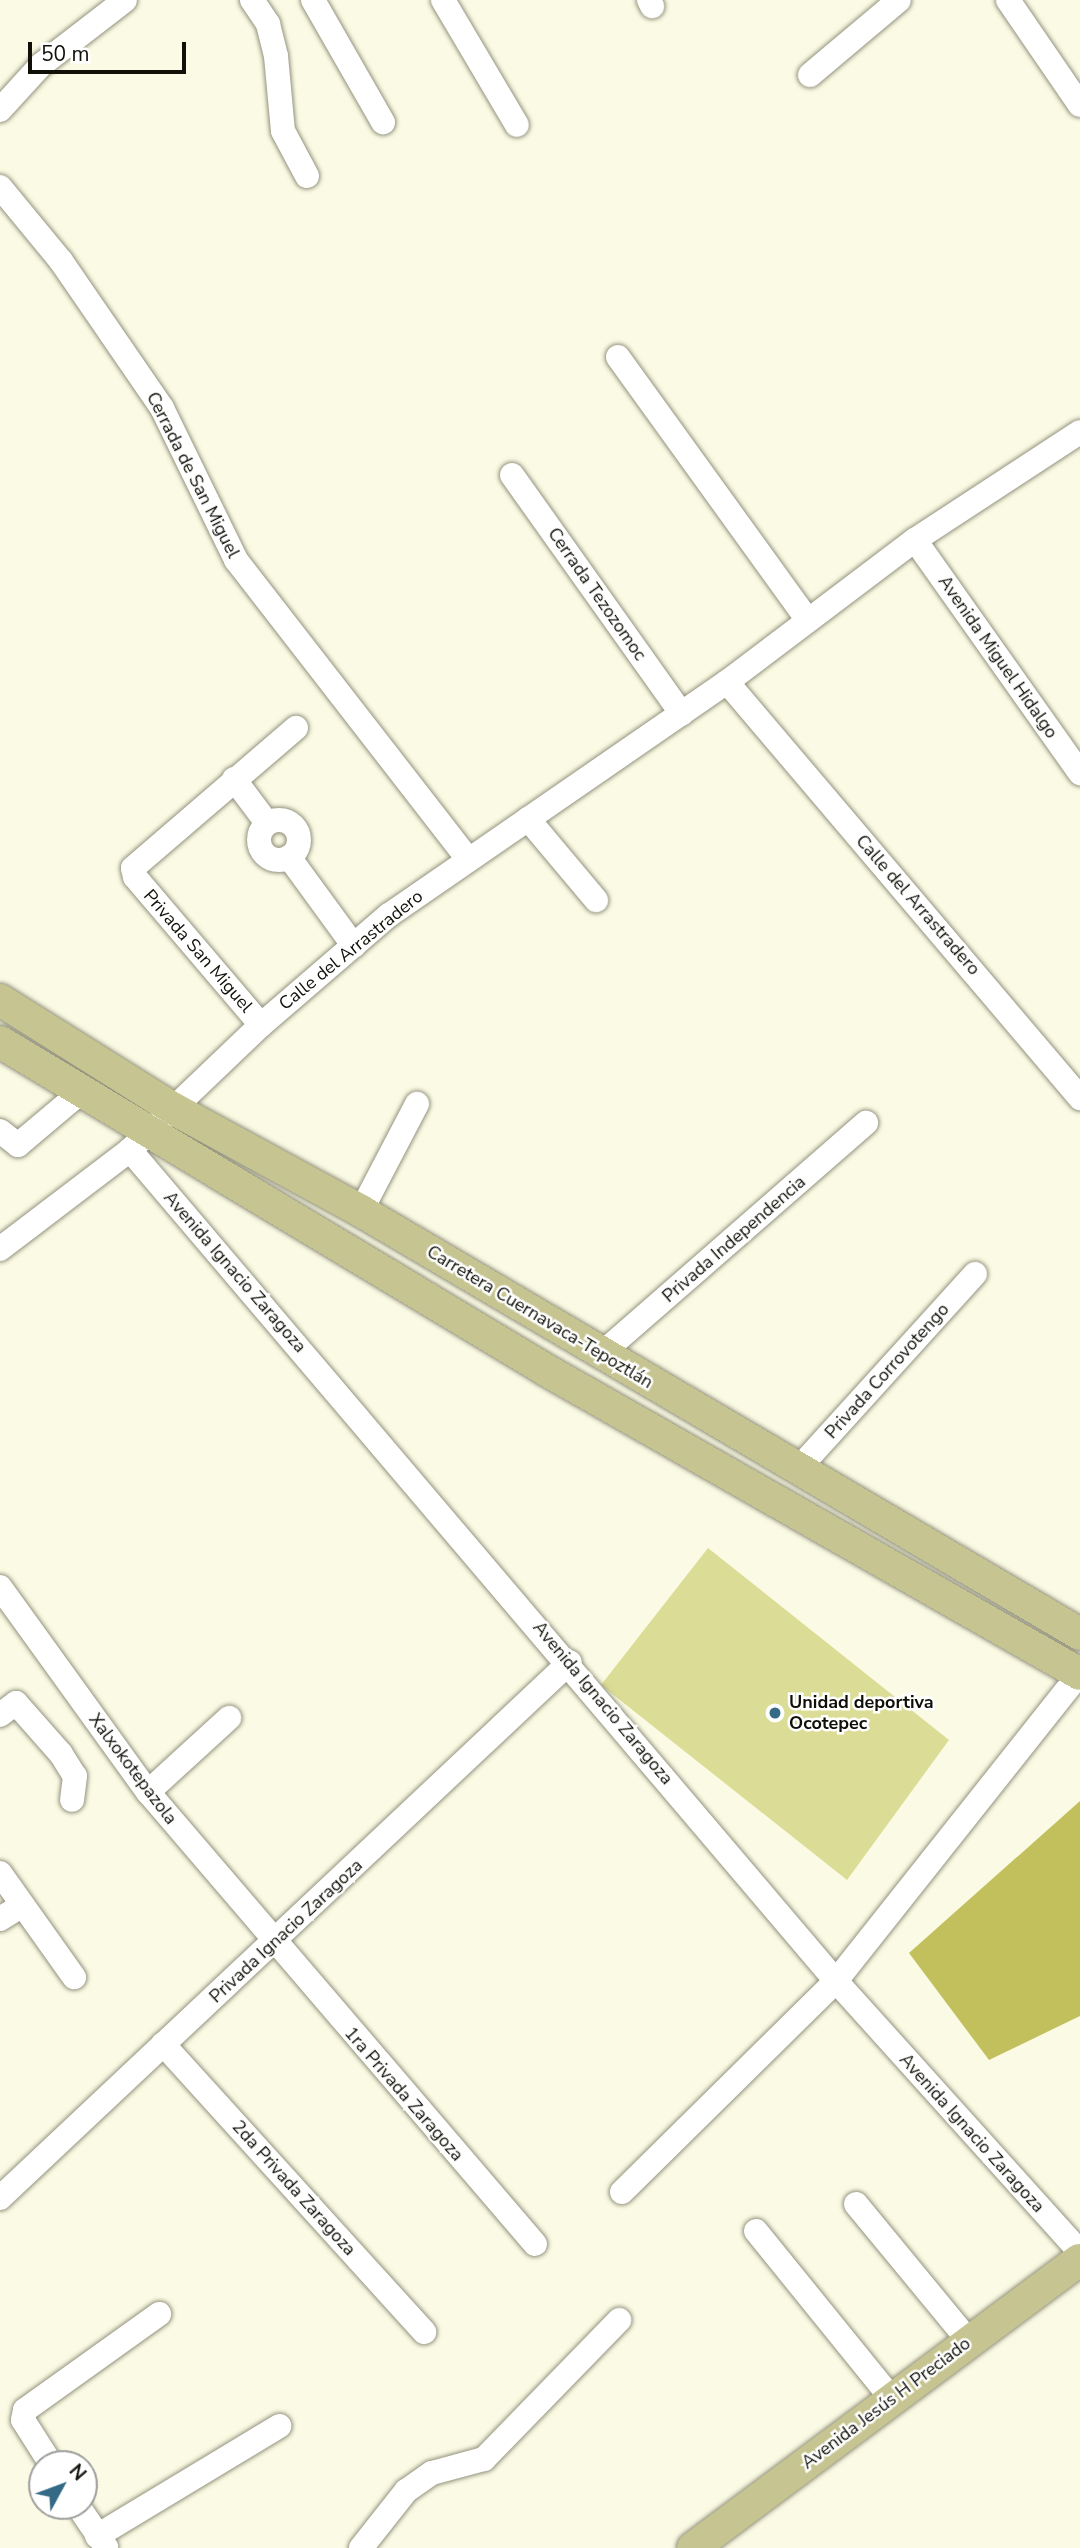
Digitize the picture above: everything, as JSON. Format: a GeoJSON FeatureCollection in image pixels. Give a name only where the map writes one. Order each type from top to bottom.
{"type":"FeatureCollection","features":[{"type":"Feature","properties":{"kind":"main road","name":"Carretera Cuernavaca-Tepoztlán"},"geometry":{"type":"LineString","coordinates":[[0,1000],[174,1109],[361,1211],[1080,1634]]}},
{"type":"Feature","properties":{"kind":"main road"},"geometry":{"type":"LineString","coordinates":[[0,1042],[81,1092],[139,1142],[1080,1674]]}},
{"type":"Feature","properties":{"kind":"main road","name":"Avenida Jesús H Preciado"},"geometry":{"type":"LineString","coordinates":[[693,2548],[968,2340],[1080,2260]]}},
{"type":"Feature","properties":{"kind":"street"},"geometry":{"type":"LineString","coordinates":[[0,110],[41,65],[125,0]]}},
{"type":"Feature","properties":{"kind":"street"},"geometry":{"type":"LineString","coordinates":[[252,0],[268,24],[276,56],[283,131],[307,176]]}},
{"type":"Feature","properties":{"kind":"street"},"geometry":{"type":"LineString","coordinates":[[313,0],[383,122]]}},
{"type":"Feature","properties":{"kind":"street"},"geometry":{"type":"LineString","coordinates":[[443,0],[517,125]]}},
{"type":"Feature","properties":{"kind":"street"},"geometry":{"type":"LineString","coordinates":[[810,75],[899,0]]}},
{"type":"Feature","properties":{"kind":"street"},"geometry":{"type":"LineString","coordinates":[[1008,0],[1080,105]]}},
{"type":"Feature","properties":{"kind":"street","name":"Cerrada de San Miguel"},"geometry":{"type":"LineString","coordinates":[[0,187],[61,261],[162,408],[236,560],[467,858]]}},
{"type":"Feature","properties":{"kind":"street"},"geometry":{"type":"LineString","coordinates":[[618,357],[808,620]]}},
{"type":"Feature","properties":{"kind":"street","name":"Calle del Arrastradero"},"geometry":{"type":"LineString","coordinates":[[0,1249],[139,1142],[261,1024],[354,946],[467,858],[682,714],[915,540],[1080,432]]}},
{"type":"Feature","properties":{"kind":"street","name":"Cerrada Tezozomoc"},"geometry":{"type":"LineString","coordinates":[[512,475],[682,714]]}},
{"type":"Feature","properties":{"kind":"street","name":"Avenida Miguel Hidalgo"},"geometry":{"type":"LineString","coordinates":[[915,540],[1080,773]]}},
{"type":"Feature","properties":{"kind":"street","name":"Calle del Arrastradero"},"geometry":{"type":"LineString","coordinates":[[727,682],[1080,1098]]}},
{"type":"Feature","properties":{"kind":"street"},"geometry":{"type":"LineString","coordinates":[[296,728],[233,779],[267,823],[259,838],[265,854],[289,857],[354,946]]}},
{"type":"Feature","properties":{"kind":"street","name":"Privada San Miguel"},"geometry":{"type":"LineString","coordinates":[[233,779],[138,862],[135,877],[261,1024]]}},
{"type":"Feature","properties":{"kind":"street"},"geometry":{"type":"LineString","coordinates":[[528,819],[596,900]]}},
{"type":"Feature","properties":{"kind":"street"},"geometry":{"type":"LineString","coordinates":[[6,1145],[81,1092]]}},
{"type":"Feature","properties":{"kind":"street"},"geometry":{"type":"LineString","coordinates":[[361,1211],[417,1104]]}},
{"type":"Feature","properties":{"kind":"street","name":"Privada Independencia"},"geometry":{"type":"LineString","coordinates":[[601,1354],[866,1123]]}},
{"type":"Feature","properties":{"kind":"street","name":"Avenida Ignacio Zaragoza"},"geometry":{"type":"LineString","coordinates":[[139,1142],[836,1982],[1080,2252]]}},
{"type":"Feature","properties":{"kind":"street","name":"Privada Corrovotengo"},"geometry":{"type":"LineString","coordinates":[[799,1468],[975,1274]]}},
{"type":"Feature","properties":{"kind":"street","name":"Xalxokotepazola"},"geometry":{"type":"LineString","coordinates":[[0,1587],[148,1791],[273,1944]]}},
{"type":"Feature","properties":{"kind":"street","name":"Privada Ignacio Zaragoza"},"geometry":{"type":"LineString","coordinates":[[0,2198],[570,1662]]}},
{"type":"Feature","properties":{"kind":"street"},"geometry":{"type":"LineString","coordinates":[[622,2192],[836,1982],[1080,1674]]}},
{"type":"Feature","properties":{"kind":"street"},"geometry":{"type":"LineString","coordinates":[[8,1709],[75,1776],[72,1800]]}},
{"type":"Feature","properties":{"kind":"street"},"geometry":{"type":"LineString","coordinates":[[148,1791],[229,1718]]}},
{"type":"Feature","properties":{"kind":"street"},"geometry":{"type":"LineString","coordinates":[[0,1873],[74,1977]]}},
{"type":"Feature","properties":{"kind":"street"},"geometry":{"type":"LineString","coordinates":[[0,1919],[22,1905]]}},
{"type":"Feature","properties":{"kind":"street","name":"1ra Privada Zaragoza"},"geometry":{"type":"LineString","coordinates":[[273,1944],[535,2244]]}},
{"type":"Feature","properties":{"kind":"street","name":"2da Privada Zaragoza"},"geometry":{"type":"LineString","coordinates":[[163,2044],[424,2332]]}},
{"type":"Feature","properties":{"kind":"street"},"geometry":{"type":"LineString","coordinates":[[856,2204],[968,2340]]}},
{"type":"Feature","properties":{"kind":"street"},"geometry":{"type":"LineString","coordinates":[[756,2231],[892,2399]]}},
{"type":"Feature","properties":{"kind":"street"},"geometry":{"type":"LineString","coordinates":[[42,2450],[23,2420],[24,2410],[159,2314]]}},
{"type":"Feature","properties":{"kind":"street"},"geometry":{"type":"LineString","coordinates":[[361,2548],[406,2491],[432,2473],[484,2459],[618,2320]]}},
{"type":"Feature","properties":{"kind":"street"},"geometry":{"type":"LineString","coordinates":[[87,2520],[102,2542],[279,2426]]}},
{"type":"Feature","properties":{"kind":"green space","name":"Unidad deportiva Ocotepec"},"geometry":{"type":"Polygon","coordinates":[[[708,1548],[949,1740],[847,1880],[601,1685],[708,1548]]]}},
{"type":"Feature","properties":{"kind":"building"},"geometry":{"type":"Polygon","coordinates":[[[1080,1801],[1080,2016],[989,2060],[909,1953],[1080,1801]]]}},
{"type":"Feature","properties":{"kind":"place","name":"Unidad deportiva Ocotepec"},"geometry":{"type":"Point","coordinates":[775,1713]}}]}
